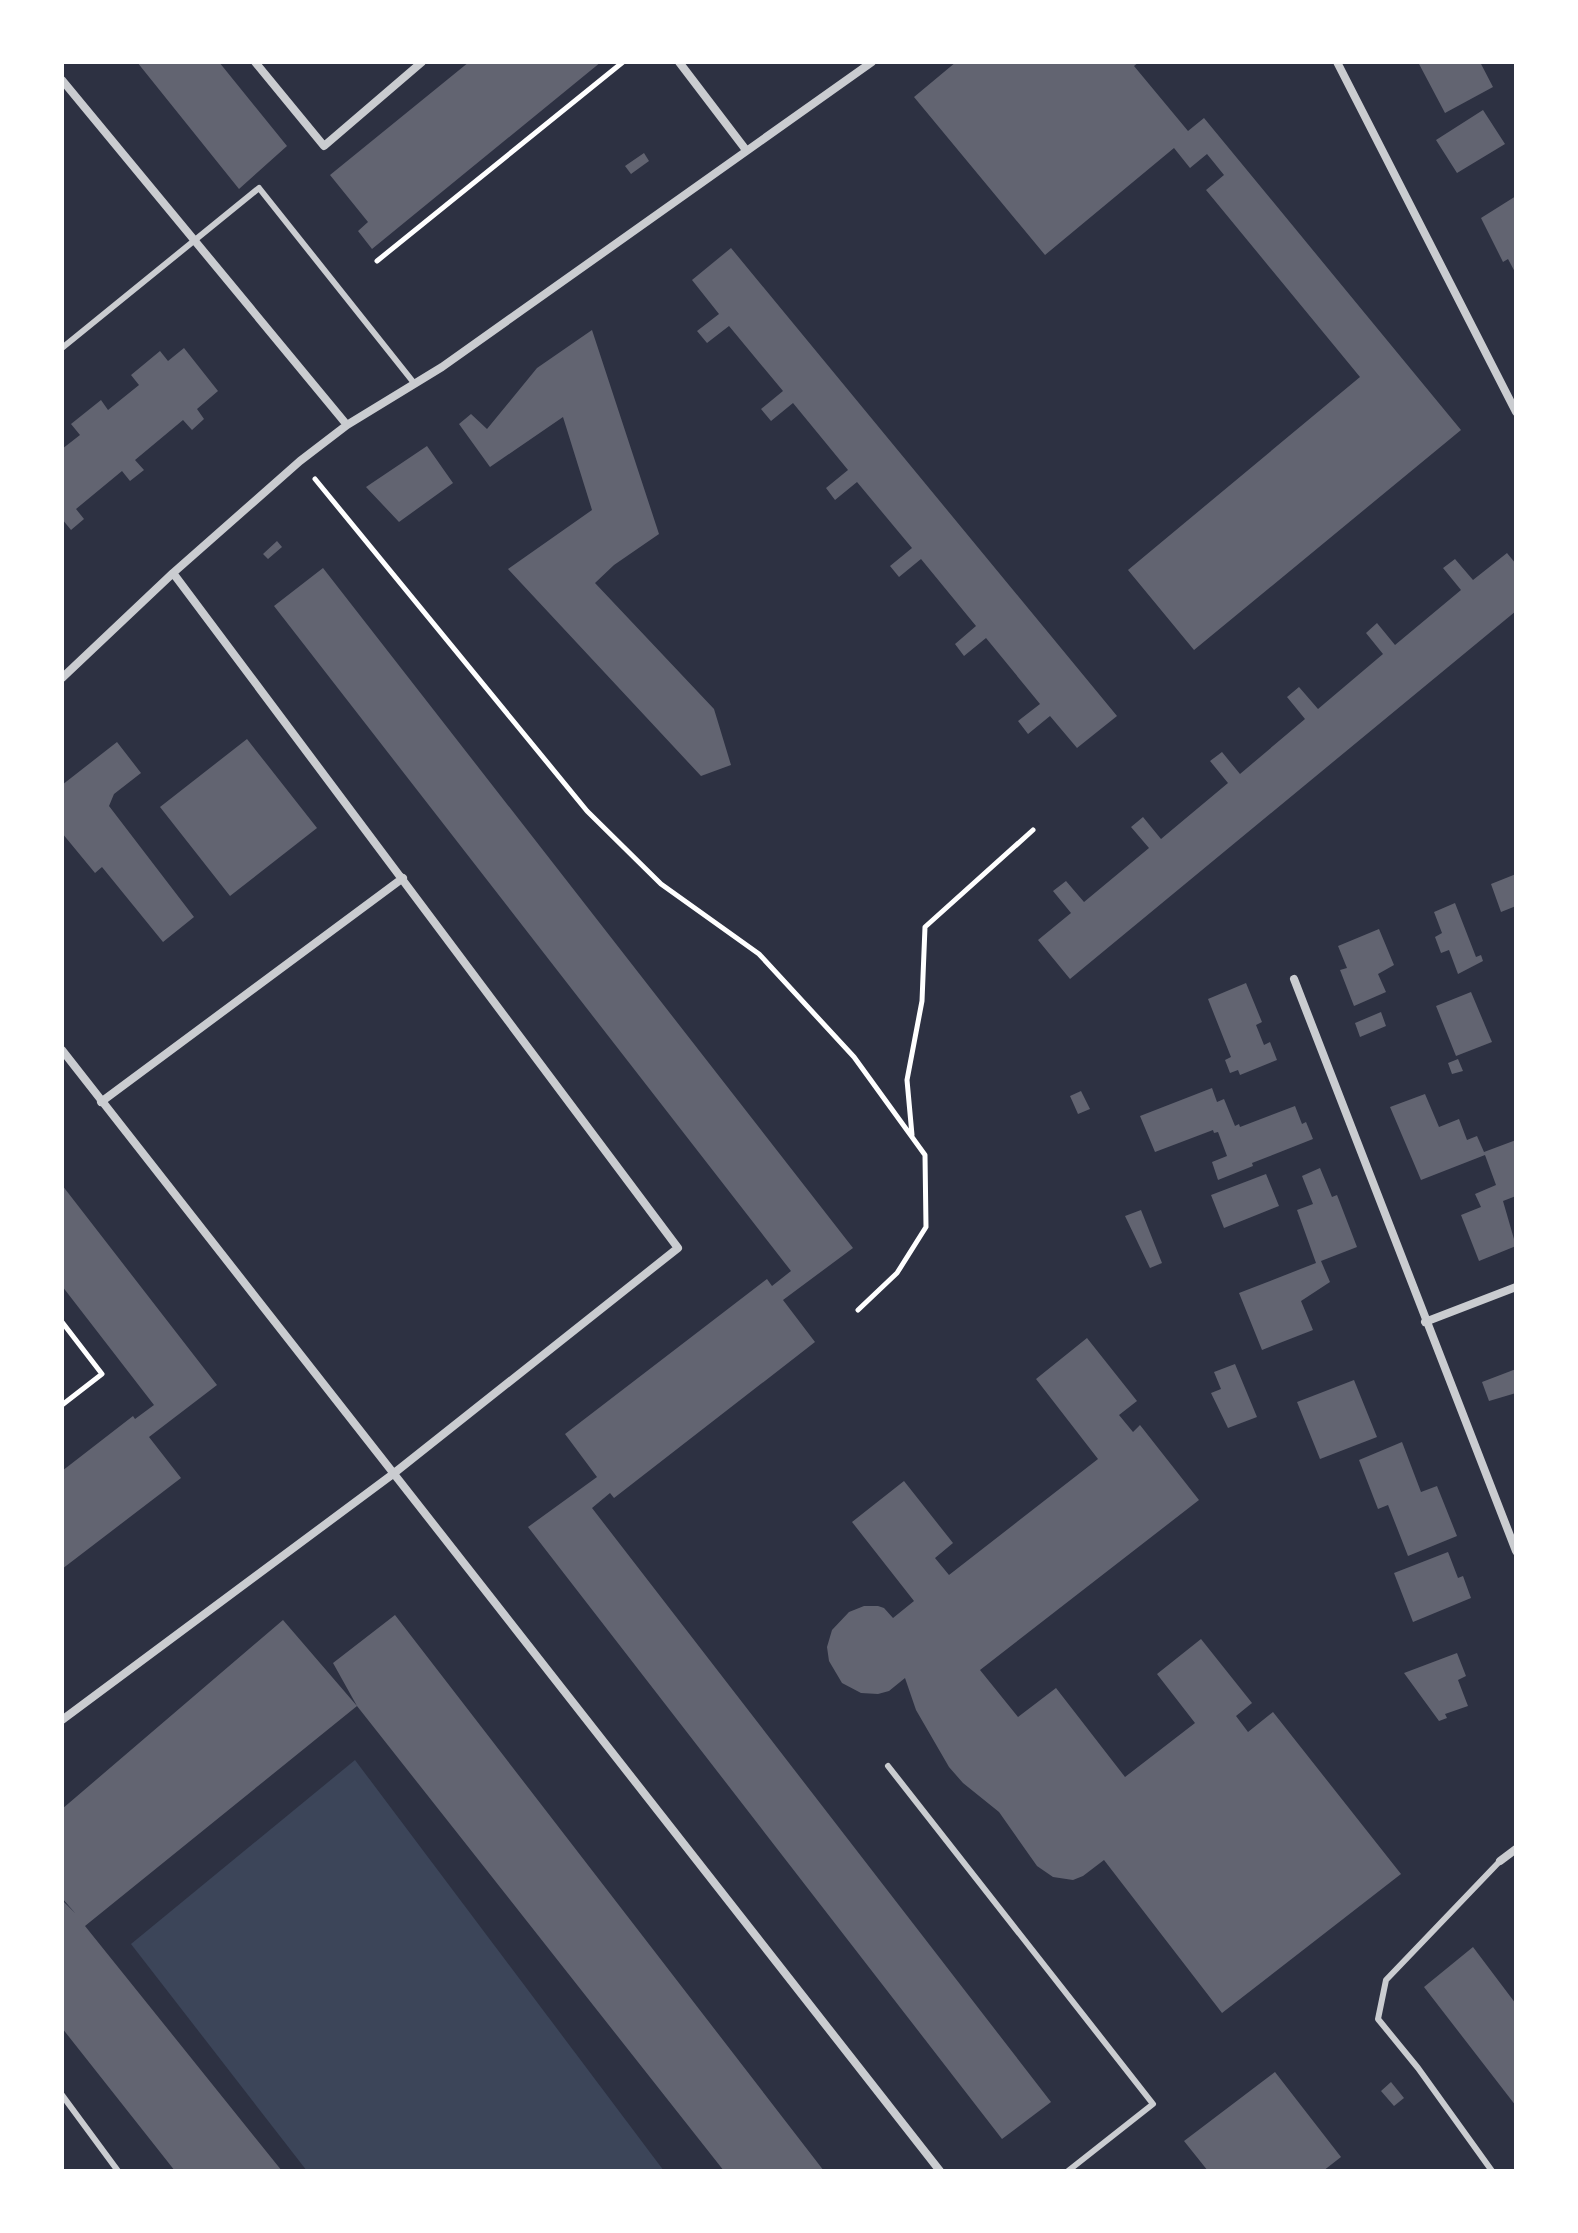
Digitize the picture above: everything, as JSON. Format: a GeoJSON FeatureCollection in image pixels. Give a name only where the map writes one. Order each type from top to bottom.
{"type":"FeatureCollection","features":[{"type":"Feature","properties":{"kind":"street"},"geometry":{"type":"LineString","coordinates":[[255,62],[324,146],[422,62]]}},
{"type":"Feature","properties":{"kind":"street"},"geometry":{"type":"LineString","coordinates":[[679,62],[746,150]]}},
{"type":"Feature","properties":{"kind":"street"},"geometry":{"type":"LineString","coordinates":[[62,678],[173,573],[300,461],[347,425],[454,358],[872,62]]}},
{"type":"Feature","properties":{"kind":"street"},"geometry":{"type":"LineString","coordinates":[[1337,62],[1516,412]]}},
{"type":"Feature","properties":{"kind":"street"},"geometry":{"type":"LineString","coordinates":[[62,80],[347,425]]}},
{"type":"Feature","properties":{"kind":"street"},"geometry":{"type":"LineString","coordinates":[[62,1720],[393,1474],[678,1248],[173,573]]}},
{"type":"Feature","properties":{"kind":"street"},"geometry":{"type":"LineString","coordinates":[[101,1102],[403,878]]}},
{"type":"Feature","properties":{"kind":"street"},"geometry":{"type":"LineString","coordinates":[[1294,979],[1516,1551]]}},
{"type":"Feature","properties":{"kind":"street"},"geometry":{"type":"LineString","coordinates":[[62,1050],[940,2171]]}},
{"type":"Feature","properties":{"kind":"street"},"geometry":{"type":"LineString","coordinates":[[1425,1322],[1516,1287]]}},
{"type":"Feature","properties":{"kind":"street"},"geometry":{"type":"LineString","coordinates":[[1500,1861],[1516,1849]]}},
{"type":"Feature","properties":{"kind":"lane"},"geometry":{"type":"LineString","coordinates":[[62,348],[259,188],[414,383]]}},
{"type":"Feature","properties":{"kind":"lane"},"geometry":{"type":"LineString","coordinates":[[888,1766],[1153,2104],[1068,2171]]}},
{"type":"Feature","properties":{"kind":"lane"},"geometry":{"type":"LineString","coordinates":[[1492,2171],[1418,2068],[1378,2019],[1386,1980],[1500,1861]]}},
{"type":"Feature","properties":{"kind":"lane"},"geometry":{"type":"LineString","coordinates":[[62,2095],[118,2171]]}},
{"type":"Feature","properties":{"kind":"path"},"geometry":{"type":"LineString","coordinates":[[377,261],[623,62]]}},
{"type":"Feature","properties":{"kind":"path"},"geometry":{"type":"LineString","coordinates":[[300,461],[587,811],[661,884],[759,954],[854,1057],[925,1155],[926,1227],[897,1273],[858,1310]]}},
{"type":"Feature","properties":{"kind":"path"},"geometry":{"type":"LineString","coordinates":[[912,1136],[907,1080],[922,1001],[925,927],[1033,830]]}},
{"type":"Feature","properties":{"kind":"path"},"geometry":{"type":"LineString","coordinates":[[62,1322],[102,1374],[62,1405]]}},
{"type":"Feature","properties":{"kind":"shaded area"},"geometry":{"type":"Polygon","coordinates":[[[355,1760],[664,2171],[307,2171],[131,1944],[355,1760]]]}},
{"type":"Feature","properties":{"kind":"building"},"geometry":{"type":"Polygon","coordinates":[[[137,62],[219,62],[287,146],[239,189],[137,62]]]}},
{"type":"Feature","properties":{"kind":"building"},"geometry":{"type":"Polygon","coordinates":[[[469,62],[601,62],[372,249],[358,231],[368,222],[330,175],[469,62]]]}},
{"type":"Feature","properties":{"kind":"building"},"geometry":{"type":"Polygon","coordinates":[[[956,62],[1139,62],[1134,66],[1188,131],[1204,118],[1461,430],[1194,650],[1128,570],[1360,377],[1206,190],[1224,175],[1207,154],[1190,168],[1174,148],[1045,255],[914,97],[956,62]]]}},
{"type":"Feature","properties":{"kind":"building"},"geometry":{"type":"Polygon","coordinates":[[[1418,62],[1480,62],[1493,87],[1445,113],[1418,62]]]}},
{"type":"Feature","properties":{"kind":"building"},"geometry":{"type":"Polygon","coordinates":[[[1483,110],[1505,144],[1457,173],[1436,140],[1483,110]]]}},
{"type":"Feature","properties":{"kind":"building"},"geometry":{"type":"Polygon","coordinates":[[[644,153],[649,161],[631,174],[625,166],[644,153]]]}},
{"type":"Feature","properties":{"kind":"building"},"geometry":{"type":"Polygon","coordinates":[[[1516,196],[1516,274],[1508,259],[1503,262],[1481,218],[1516,196]]]}},
{"type":"Feature","properties":{"kind":"building"},"geometry":{"type":"Polygon","coordinates":[[[731,248],[1117,716],[1077,748],[1050,716],[1028,734],[1018,721],[1040,704],[986,638],[964,656],[955,644],[976,626],[921,559],[899,577],[890,566],[912,548],[857,482],[835,500],[826,488],[848,470],[793,403],[771,421],[761,409],[783,391],[729,326],[707,343],[697,331],[719,314],[692,280],[731,248]]]}},
{"type":"Feature","properties":{"kind":"building"},"geometry":{"type":"Polygon","coordinates":[[[592,330],[659,534],[614,565],[595,583],[714,709],[731,765],[701,776],[508,569],[592,510],[563,417],[490,467],[459,424],[471,414],[487,429],[537,368],[592,330]]]}},
{"type":"Feature","properties":{"kind":"building"},"geometry":{"type":"Polygon","coordinates":[[[184,348],[218,391],[197,409],[204,419],[192,430],[183,420],[135,460],[144,470],[130,481],[122,471],[76,509],[84,519],[71,530],[62,519],[62,449],[80,435],[71,424],[101,400],[108,410],[139,385],[131,375],[160,351],[168,361],[184,348]]]}},
{"type":"Feature","properties":{"kind":"building"},"geometry":{"type":"Polygon","coordinates":[[[427,446],[453,483],[399,522],[366,487],[427,446]]]}},
{"type":"Feature","properties":{"kind":"building"},"geometry":{"type":"Polygon","coordinates":[[[277,541],[282,547],[268,559],[263,554],[277,541]]]}},
{"type":"Feature","properties":{"kind":"building"},"geometry":{"type":"Polygon","coordinates":[[[1507,553],[1516,564],[1516,611],[1070,979],[1038,940],[1071,913],[1053,891],[1066,881],[1084,902],[1149,848],[1131,827],[1143,817],[1161,839],[1228,783],[1210,761],[1222,752],[1240,774],[1305,719],[1287,697],[1299,687],[1318,709],[1383,654],[1366,633],[1377,623],[1395,645],[1461,590],[1443,568],[1455,559],[1473,580],[1507,553]]]}},
{"type":"Feature","properties":{"kind":"building"},"geometry":{"type":"Polygon","coordinates":[[[323,568],[853,1248],[783,1300],[815,1342],[614,1498],[610,1493],[592,1508],[1051,2102],[1002,2139],[528,1527],[597,1477],[565,1434],[767,1279],[772,1286],[791,1271],[274,606],[323,568]]]}},
{"type":"Feature","properties":{"kind":"building"},"geometry":{"type":"Polygon","coordinates":[[[247,739],[317,828],[230,896],[160,807],[247,739]]]}},
{"type":"Feature","properties":{"kind":"building"},"geometry":{"type":"Polygon","coordinates":[[[117,742],[141,773],[114,794],[109,806],[194,917],[163,942],[102,867],[95,873],[62,833],[62,785],[117,742]]]}},
{"type":"Feature","properties":{"kind":"building"},"geometry":{"type":"Polygon","coordinates":[[[1516,874],[1516,906],[1501,912],[1491,884],[1516,874]]]}},
{"type":"Feature","properties":{"kind":"building"},"geometry":{"type":"Polygon","coordinates":[[[1455,903],[1476,957],[1481,955],[1483,961],[1458,974],[1449,950],[1441,953],[1435,937],[1442,933],[1434,912],[1455,903]]]}},
{"type":"Feature","properties":{"kind":"building"},"geometry":{"type":"Polygon","coordinates":[[[1379,929],[1394,965],[1378,974],[1386,992],[1354,1006],[1340,970],[1347,968],[1338,946],[1379,929]]]}},
{"type":"Feature","properties":{"kind":"building"},"geometry":{"type":"Polygon","coordinates":[[[1246,983],[1262,1022],[1256,1025],[1264,1045],[1270,1042],[1277,1060],[1240,1075],[1238,1070],[1230,1073],[1225,1060],[1231,1057],[1208,999],[1246,983]]]}},
{"type":"Feature","properties":{"kind":"building"},"geometry":{"type":"Polygon","coordinates":[[[1471,992],[1492,1042],[1456,1056],[1436,1006],[1471,992]]]}},
{"type":"Feature","properties":{"kind":"building"},"geometry":{"type":"Polygon","coordinates":[[[1381,1012],[1386,1026],[1360,1037],[1355,1023],[1381,1012]]]}},
{"type":"Feature","properties":{"kind":"building"},"geometry":{"type":"Polygon","coordinates":[[[1458,1059],[1463,1071],[1452,1074],[1448,1063],[1458,1059]]]}},
{"type":"Feature","properties":{"kind":"building"},"geometry":{"type":"Polygon","coordinates":[[[1212,1088],[1217,1102],[1224,1099],[1235,1126],[1239,1124],[1240,1127],[1295,1106],[1302,1124],[1306,1122],[1313,1139],[1218,1180],[1212,1162],[1227,1156],[1218,1132],[1214,1133],[1213,1130],[1155,1152],[1140,1116],[1212,1088]]]}},
{"type":"Feature","properties":{"kind":"building"},"geometry":{"type":"Polygon","coordinates":[[[1081,1091],[1090,1109],[1078,1114],[1070,1096],[1081,1091]]]}},
{"type":"Feature","properties":{"kind":"building"},"geometry":{"type":"Polygon","coordinates":[[[1425,1094],[1439,1127],[1459,1119],[1467,1140],[1477,1136],[1484,1152],[1516,1140],[1516,1196],[1503,1201],[1516,1246],[1479,1261],[1461,1215],[1481,1207],[1475,1194],[1496,1185],[1485,1155],[1421,1180],[1390,1107],[1425,1094]]]}},
{"type":"Feature","properties":{"kind":"building"},"geometry":{"type":"Polygon","coordinates":[[[1320,1168],[1332,1197],[1337,1195],[1357,1247],[1321,1261],[1330,1282],[1301,1301],[1313,1330],[1262,1350],[1239,1293],[1316,1263],[1297,1210],[1313,1204],[1302,1176],[1320,1168]]]}},
{"type":"Feature","properties":{"kind":"building"},"geometry":{"type":"Polygon","coordinates":[[[1266,1174],[1279,1206],[1224,1228],[1211,1195],[1266,1174]]]}},
{"type":"Feature","properties":{"kind":"building"},"geometry":{"type":"Polygon","coordinates":[[[62,1185],[217,1385],[149,1437],[181,1478],[62,1569],[62,1471],[133,1416],[135,1419],[154,1405],[62,1286],[62,1185]]]}},
{"type":"Feature","properties":{"kind":"building"},"geometry":{"type":"Polygon","coordinates":[[[1141,1210],[1162,1263],[1150,1268],[1125,1216],[1141,1210]]]}},
{"type":"Feature","properties":{"kind":"building"},"geometry":{"type":"Polygon","coordinates":[[[1087,1338],[1137,1401],[1119,1415],[1133,1432],[1140,1425],[1199,1500],[980,1670],[1018,1717],[1056,1688],[1125,1777],[1195,1723],[1157,1674],[1201,1639],[1252,1703],[1236,1716],[1248,1732],[1273,1712],[1401,1874],[1222,2013],[1104,1860],[1073,1880],[1053,1877],[1037,1866],[999,1812],[963,1783],[949,1767],[916,1710],[905,1678],[889,1691],[861,1693],[842,1683],[829,1661],[827,1647],[832,1630],[849,1612],[864,1606],[878,1606],[893,1618],[914,1601],[852,1522],[904,1481],[953,1543],[935,1558],[949,1575],[1098,1459],[1036,1379],[1087,1338]]]}},
{"type":"Feature","properties":{"kind":"building"},"geometry":{"type":"Polygon","coordinates":[[[1235,1364],[1257,1417],[1228,1428],[1211,1393],[1221,1389],[1214,1372],[1235,1364]]]}},
{"type":"Feature","properties":{"kind":"building"},"geometry":{"type":"Polygon","coordinates":[[[1516,1369],[1516,1393],[1489,1401],[1482,1382],[1516,1369]]]}},
{"type":"Feature","properties":{"kind":"building"},"geometry":{"type":"Polygon","coordinates":[[[1354,1380],[1377,1437],[1320,1459],[1297,1402],[1354,1380]]]}},
{"type":"Feature","properties":{"kind":"building"},"geometry":{"type":"Polygon","coordinates":[[[1402,1442],[1421,1492],[1437,1486],[1457,1536],[1408,1556],[1388,1505],[1378,1509],[1359,1460],[1402,1442]]]}},
{"type":"Feature","properties":{"kind":"building"},"geometry":{"type":"Polygon","coordinates":[[[1448,1552],[1458,1578],[1463,1576],[1471,1598],[1413,1622],[1394,1573],[1448,1552]]]}},
{"type":"Feature","properties":{"kind":"building"},"geometry":{"type":"Polygon","coordinates":[[[395,1615],[824,2171],[724,2171],[357,1706],[333,1663],[395,1615]]]}},
{"type":"Feature","properties":{"kind":"building"},"geometry":{"type":"Polygon","coordinates":[[[283,1620],[357,1706],[85,1926],[282,2171],[175,2171],[62,2028],[62,1900],[75,1913],[62,1898],[62,1809],[283,1620]]]}},
{"type":"Feature","properties":{"kind":"building"},"geometry":{"type":"Polygon","coordinates":[[[1457,1653],[1466,1676],[1458,1680],[1468,1706],[1445,1714],[1447,1718],[1439,1721],[1404,1673],[1457,1653]]]}},
{"type":"Feature","properties":{"kind":"building"},"geometry":{"type":"Polygon","coordinates":[[[1473,1947],[1516,2004],[1516,2106],[1424,1987],[1473,1947]]]}},
{"type":"Feature","properties":{"kind":"building"},"geometry":{"type":"Polygon","coordinates":[[[1275,2072],[1341,2157],[1323,2171],[1208,2171],[1184,2141],[1275,2072]]]}},
{"type":"Feature","properties":{"kind":"building"},"geometry":{"type":"Polygon","coordinates":[[[1391,2082],[1404,2098],[1394,2106],[1381,2091],[1391,2082]]]}}]}
